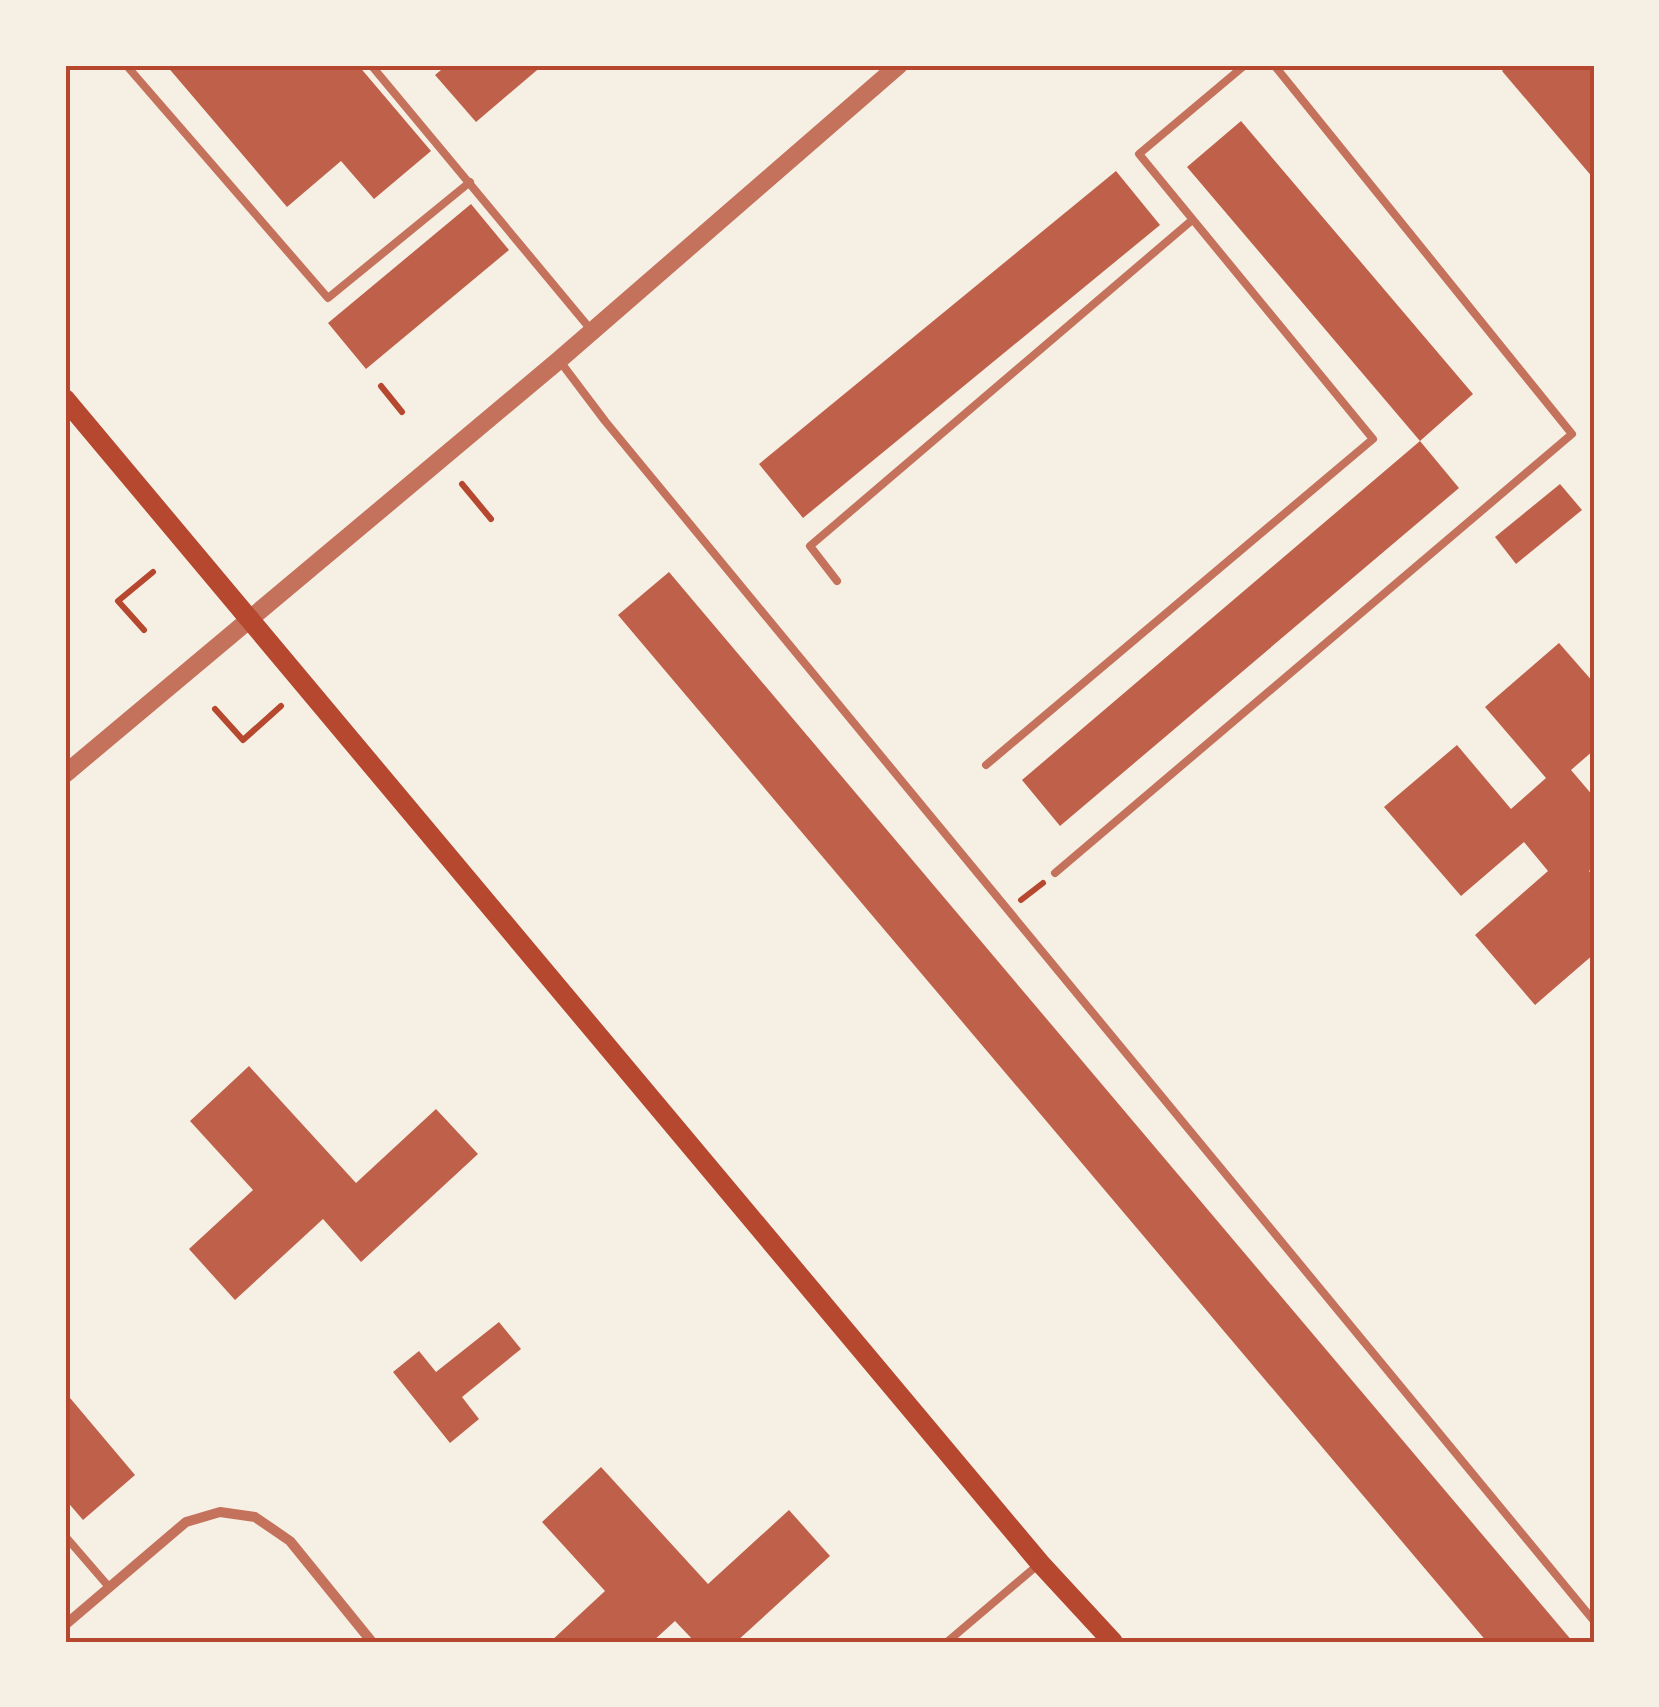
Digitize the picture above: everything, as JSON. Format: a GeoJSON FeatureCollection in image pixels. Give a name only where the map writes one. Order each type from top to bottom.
{"type":"FeatureCollection","features":[{"type":"Feature","properties":{"kind":"main road"},"geometry":{"type":"LineString","coordinates":[[65,399],[1040,1563],[1113,1642]]}},
{"type":"Feature","properties":{"kind":"street"},"geometry":{"type":"LineString","coordinates":[[65,774],[559,360],[899,65]]}},
{"type":"Feature","properties":{"kind":"street"},"geometry":{"type":"LineString","coordinates":[[65,1624],[186,1522],[220,1512],[255,1517],[290,1541],[372,1642]]}},
{"type":"Feature","properties":{"kind":"lane"},"geometry":{"type":"LineString","coordinates":[[126,65],[328,298],[470,182]]}},
{"type":"Feature","properties":{"kind":"lane"},"geometry":{"type":"LineString","coordinates":[[370,65],[592,330]]}},
{"type":"Feature","properties":{"kind":"lane"},"geometry":{"type":"LineString","coordinates":[[986,766],[1374,439],[1139,154],[1245,65]]}},
{"type":"Feature","properties":{"kind":"lane"},"geometry":{"type":"LineString","coordinates":[[1054,874],[1572,434],[1274,65]]}},
{"type":"Feature","properties":{"kind":"lane"},"geometry":{"type":"LineString","coordinates":[[837,580],[810,546],[1192,221]]}},
{"type":"Feature","properties":{"kind":"lane"},"geometry":{"type":"LineString","coordinates":[[559,360],[605,421],[1594,1619]]}},
{"type":"Feature","properties":{"kind":"lane"},"geometry":{"type":"LineString","coordinates":[[65,1536],[109,1587]]}},
{"type":"Feature","properties":{"kind":"lane"},"geometry":{"type":"LineString","coordinates":[[946,1642],[1040,1563]]}},
{"type":"Feature","properties":{"kind":"path"},"geometry":{"type":"LineString","coordinates":[[380,386],[402,412]]}},
{"type":"Feature","properties":{"kind":"path"},"geometry":{"type":"LineString","coordinates":[[462,484],[491,518]]}},
{"type":"Feature","properties":{"kind":"path"},"geometry":{"type":"LineString","coordinates":[[144,630],[118,601],[152,572]]}},
{"type":"Feature","properties":{"kind":"path"},"geometry":{"type":"LineString","coordinates":[[216,709],[243,740],[281,706]]}},
{"type":"Feature","properties":{"kind":"path"},"geometry":{"type":"LineString","coordinates":[[1008,910],[1054,874]]}},
{"type":"Feature","properties":{"kind":"building"},"geometry":{"type":"Polygon","coordinates":[[[166,65],[358,65],[431,151],[374,199],[341,161],[287,207],[166,65]]]}},
{"type":"Feature","properties":{"kind":"building"},"geometry":{"type":"Polygon","coordinates":[[[447,65],[543,65],[476,122],[435,75],[447,65]]]}},
{"type":"Feature","properties":{"kind":"building"},"geometry":{"type":"Polygon","coordinates":[[[1509,65],[1594,65],[1594,179],[1502,71],[1509,65]]]}},
{"type":"Feature","properties":{"kind":"building"},"geometry":{"type":"Polygon","coordinates":[[[1241,121],[1473,394],[1420,441],[1187,167],[1241,121]]]}},
{"type":"Feature","properties":{"kind":"building"},"geometry":{"type":"Polygon","coordinates":[[[1116,171],[1160,225],[803,518],[759,464],[1116,171]]]}},
{"type":"Feature","properties":{"kind":"building"},"geometry":{"type":"Polygon","coordinates":[[[471,204],[509,250],[366,369],[328,323],[471,204]]]}},
{"type":"Feature","properties":{"kind":"building"},"geometry":{"type":"Polygon","coordinates":[[[1420,441],[1459,488],[1060,826],[1022,780],[1420,441]]]}},
{"type":"Feature","properties":{"kind":"building"},"geometry":{"type":"Polygon","coordinates":[[[1560,484],[1582,510],[1516,564],[1495,537],[1560,484]]]}},
{"type":"Feature","properties":{"kind":"building"},"geometry":{"type":"Polygon","coordinates":[[[669,572],[1573,1642],[1487,1642],[618,615],[669,572]]]}},
{"type":"Feature","properties":{"kind":"building"},"geometry":{"type":"Polygon","coordinates":[[[1559,643],[1594,683],[1594,750],[1571,770],[1594,797],[1594,866],[1589,871],[1594,877],[1594,954],[1535,1005],[1475,935],[1548,871],[1524,842],[1461,896],[1384,807],[1457,745],[1511,809],[1546,778],[1485,707],[1559,643]]]}},
{"type":"Feature","properties":{"kind":"building"},"geometry":{"type":"Polygon","coordinates":[[[249,1066],[356,1183],[436,1109],[478,1154],[361,1262],[323,1219],[235,1300],[189,1249],[253,1190],[190,1121],[249,1066]]]}},
{"type":"Feature","properties":{"kind":"building"},"geometry":{"type":"Polygon","coordinates":[[[499,1322],[521,1349],[462,1397],[479,1419],[450,1443],[393,1372],[419,1351],[436,1372],[499,1322]]]}},
{"type":"Feature","properties":{"kind":"building"},"geometry":{"type":"Polygon","coordinates":[[[65,1392],[135,1475],[83,1520],[65,1499],[65,1392]]]}},
{"type":"Feature","properties":{"kind":"building"},"geometry":{"type":"Polygon","coordinates":[[[601,1467],[708,1584],[789,1510],[830,1556],[736,1642],[695,1642],[675,1621],[652,1642],[550,1642],[605,1591],[542,1522],[601,1467]]]}}]}
